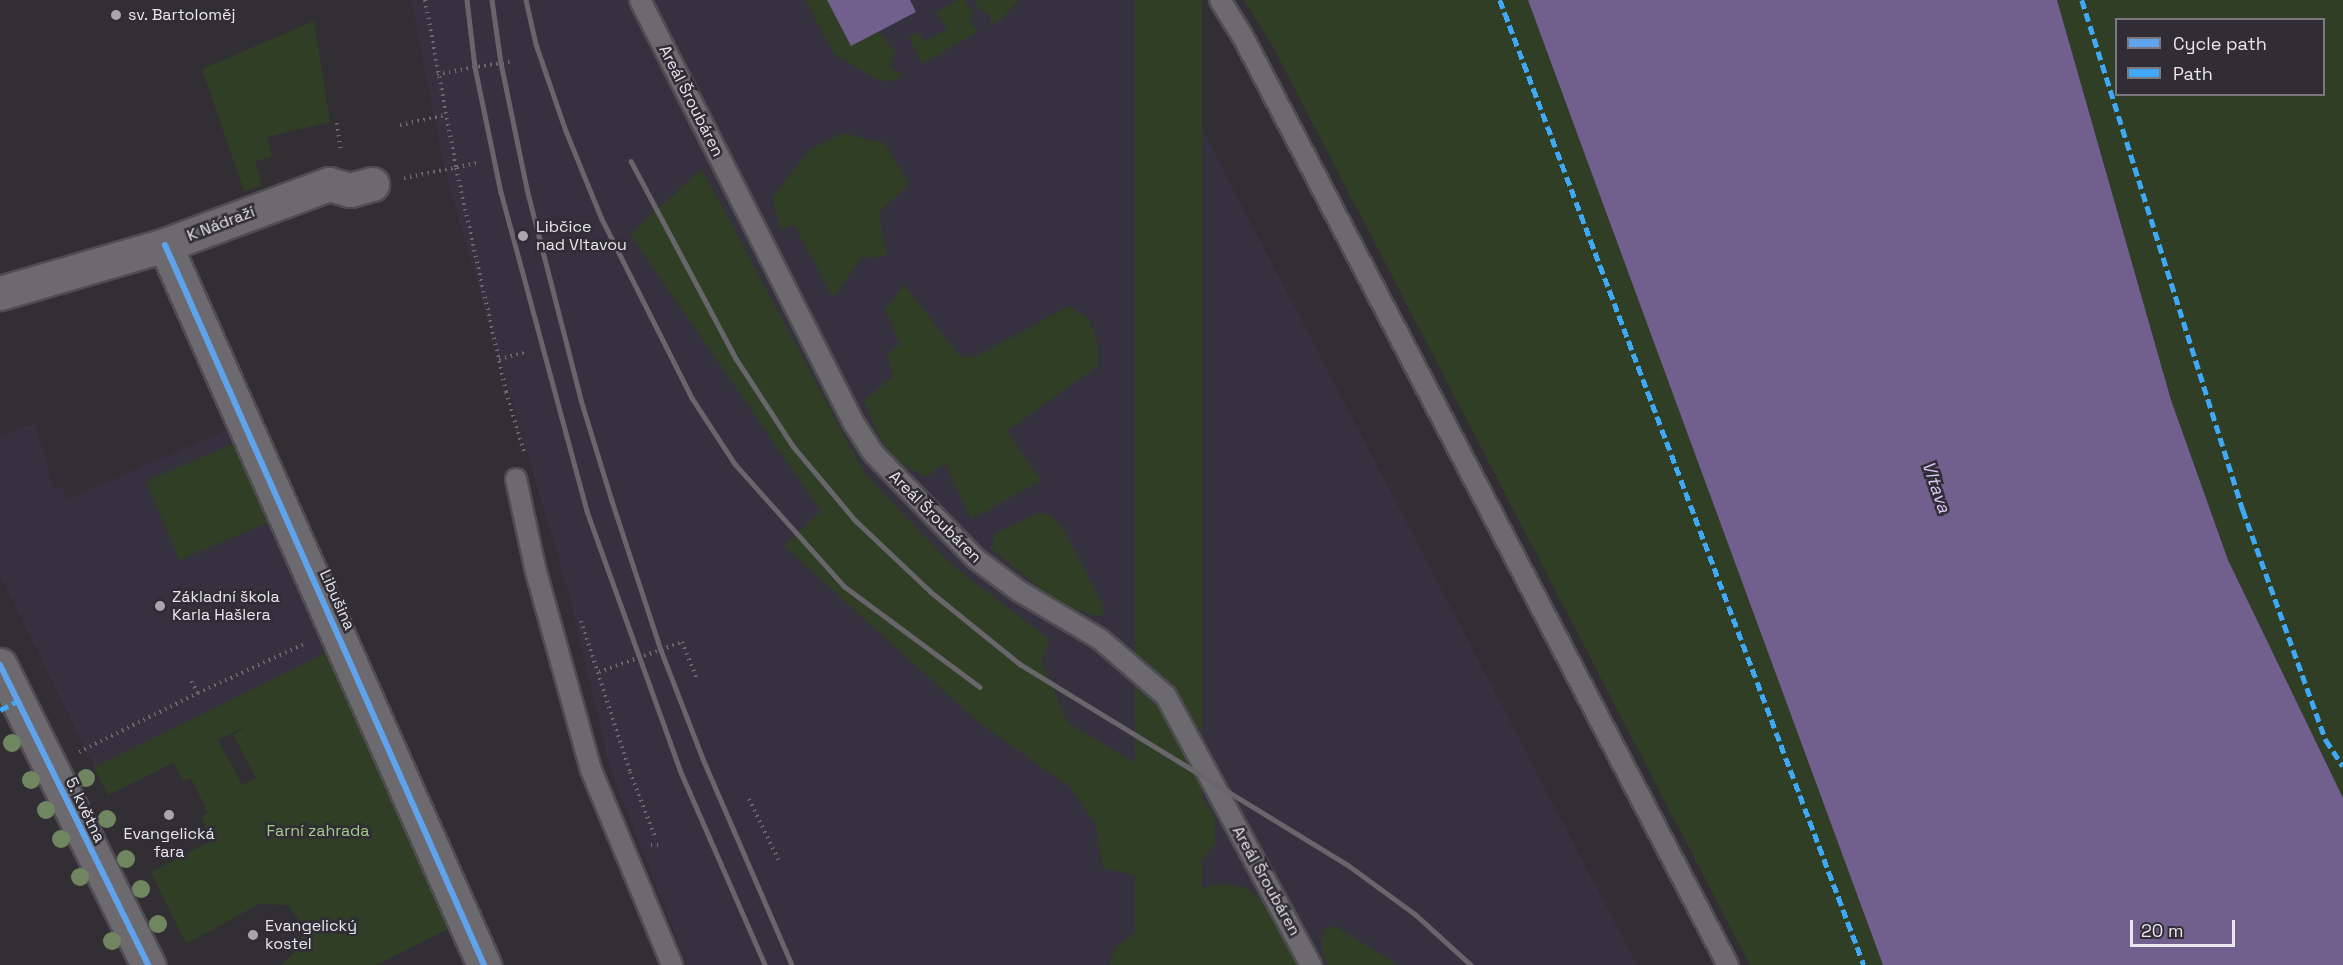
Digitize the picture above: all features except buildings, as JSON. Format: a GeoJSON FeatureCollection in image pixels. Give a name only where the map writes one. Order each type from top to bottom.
{"type":"FeatureCollection","features":[{"type":"Feature","properties":{"kind":"street","name":"K Nádraží"},"geometry":{"type":"LineString","coordinates":[[0,293],[165,245],[329,184],[350,190],[372,184]]}},
{"type":"Feature","properties":{"kind":"street","name":"Libušina"},"geometry":{"type":"LineString","coordinates":[[165,245],[484,965]]}},
{"type":"Feature","properties":{"kind":"street","name":"5. května"},"geometry":{"type":"LineString","coordinates":[[0,665],[9,705],[148,965]]}},
{"type":"Feature","properties":{"kind":"lane","name":"Areál Šroubáren"},"geometry":{"type":"LineString","coordinates":[[640,0],[853,422],[874,454],[976,559],[1019,591],[1100,639],[1166,696],[1311,965]]}},
{"type":"Feature","properties":{"kind":"lane"},"geometry":{"type":"LineString","coordinates":[[1220,0],[1243,37],[1728,965]]}},
{"type":"Feature","properties":{"kind":"lane"},"geometry":{"type":"LineString","coordinates":[[516,479],[535,568],[591,770],[672,965]]}},
{"type":"Feature","properties":{"kind":"path"},"geometry":{"type":"LineString","coordinates":[[425,0],[456,168],[499,359],[526,458]]}},
{"type":"Feature","properties":{"kind":"path"},"geometry":{"type":"LineString","coordinates":[[437,74],[512,61]]}},
{"type":"Feature","properties":{"kind":"path"},"geometry":{"type":"LineString","coordinates":[[400,125],[445,115]]}},
{"type":"Feature","properties":{"kind":"path"},"geometry":{"type":"LineString","coordinates":[[372,184],[477,163]]}},
{"type":"Feature","properties":{"kind":"path"},"geometry":{"type":"LineString","coordinates":[[499,359],[528,352]]}},
{"type":"Feature","properties":{"kind":"path"},"geometry":{"type":"LineString","coordinates":[[79,753],[335,628]]}},
{"type":"Feature","properties":{"kind":"path"},"geometry":{"type":"LineString","coordinates":[[599,672],[682,642],[697,679]]}},
{"type":"Feature","properties":{"kind":"path"},"geometry":{"type":"LineString","coordinates":[[190,679],[198,693]]}},
{"type":"Feature","properties":{"kind":"path"},"geometry":{"type":"LineString","coordinates":[[630,772],[656,838]]}},
{"type":"Feature","properties":{"kind":"path"},"geometry":{"type":"LineString","coordinates":[[749,798],[780,863]]}},
{"type":"Feature","properties":{"kind":"shaded area"},"geometry":{"type":"Polygon","coordinates":[[[411,0],[1135,0],[1637,965],[687,965],[610,769],[569,595],[446,176],[411,0]]]}},
{"type":"Feature","properties":{"kind":"shaded area","name":"Základní škola Karla Hašlera"},"geometry":{"type":"Polygon","coordinates":[[[35,423],[54,489],[62,486],[67,499],[229,429],[339,680],[108,795],[0,576],[0,436],[35,423]]]}},
{"type":"Feature","properties":{"kind":"green space"},"geometry":{"type":"Polygon","coordinates":[[[805,0],[827,0],[851,46],[880,31],[895,53],[890,67],[902,74],[897,80],[880,81],[834,54],[805,0]]]}},
{"type":"Feature","properties":{"kind":"green space"},"geometry":{"type":"Polygon","coordinates":[[[958,0],[965,0],[973,13],[970,24],[979,31],[922,64],[909,37],[918,32],[925,41],[947,29],[936,12],[958,0]]]}},
{"type":"Feature","properties":{"kind":"green space"},"geometry":{"type":"Polygon","coordinates":[[[974,0],[1019,0],[1001,20],[991,25],[991,15],[979,9],[974,0]]]}},
{"type":"Feature","properties":{"kind":"green space"},"geometry":{"type":"Polygon","coordinates":[[[1135,0],[1202,0],[1202,965],[1135,965],[1135,0]]]}},
{"type":"Feature","properties":{"kind":"green space"},"geometry":{"type":"Polygon","coordinates":[[[1244,0],[1528,0],[1883,965],[1750,965],[1272,45],[1244,0]]]}},
{"type":"Feature","properties":{"kind":"green space"},"geometry":{"type":"Polygon","coordinates":[[[2057,0],[2343,0],[2343,798],[2228,560],[2171,400],[2057,0]]]}},
{"type":"Feature","properties":{"kind":"green space"},"geometry":{"type":"Polygon","coordinates":[[[314,21],[330,122],[267,137],[272,157],[255,161],[262,186],[244,191],[202,69],[314,21]]]}},
{"type":"Feature","properties":{"kind":"green space"},"geometry":{"type":"Polygon","coordinates":[[[843,133],[884,143],[909,184],[879,212],[887,256],[861,258],[833,298],[794,225],[780,230],[772,198],[809,150],[843,133]]]}},
{"type":"Feature","properties":{"kind":"green space"},"geometry":{"type":"Polygon","coordinates":[[[702,169],[865,474],[952,565],[1049,639],[1042,661],[1067,722],[1154,774],[1161,764],[1195,787],[1215,817],[1215,844],[1197,867],[1156,880],[1103,868],[1095,823],[1070,787],[978,722],[784,546],[821,511],[630,234],[702,169]]]}},
{"type":"Feature","properties":{"kind":"green space"},"geometry":{"type":"Polygon","coordinates":[[[904,285],[960,356],[975,357],[1069,306],[1089,319],[1097,341],[1099,365],[1007,431],[1041,481],[971,519],[945,463],[925,477],[896,460],[877,433],[864,400],[893,377],[887,354],[900,344],[885,310],[904,285]]]}},
{"type":"Feature","properties":{"kind":"green space"},"geometry":{"type":"Polygon","coordinates":[[[235,443],[269,522],[179,560],[146,481],[235,443]]]}},
{"type":"Feature","properties":{"kind":"green space"},"geometry":{"type":"Polygon","coordinates":[[[1039,513],[1049,515],[1062,526],[1101,602],[1104,614],[1099,617],[1057,603],[992,549],[994,534],[1039,513]]]}},
{"type":"Feature","properties":{"kind":"green space","name":"Farní zahrada"},"geometry":{"type":"Polygon","coordinates":[[[326,653],[448,929],[376,965],[281,965],[300,947],[302,923],[287,905],[259,904],[186,944],[151,872],[212,841],[201,817],[208,813],[191,778],[183,781],[173,763],[108,795],[94,767],[326,653]],[[261,719],[218,740],[242,785],[256,778],[233,734],[261,719]]]}},
{"type":"Feature","properties":{"kind":"green space"},"geometry":{"type":"Polygon","coordinates":[[[1229,884],[1247,888],[1267,905],[1300,965],[1110,965],[1116,946],[1179,902],[1207,886],[1229,884]]]}},
{"type":"Feature","properties":{"kind":"green space"},"geometry":{"type":"Polygon","coordinates":[[[1335,926],[1397,965],[1328,965],[1322,953],[1323,929],[1335,926]]]}},
{"type":"Feature","properties":{"kind":"water"},"geometry":{"type":"Polygon","coordinates":[[[827,0],[910,0],[916,12],[851,46],[827,0]]]}},
{"type":"Feature","properties":{"kind":"water","name":"Vltava"},"geometry":{"type":"Polygon","coordinates":[[[1528,0],[2057,0],[2171,400],[2228,560],[2343,798],[2343,965],[1883,965],[1528,0]]]}},
{"type":"Feature","properties":{"kind":"railway"},"geometry":{"type":"LineString","coordinates":[[467,0],[475,67],[501,192],[587,511],[680,770],[765,965]]}},
{"type":"Feature","properties":{"kind":"railway"},"geometry":{"type":"LineString","coordinates":[[492,0],[501,63],[527,189],[581,400],[612,501],[661,650],[703,759],[792,965]]}},
{"type":"Feature","properties":{"kind":"railway"},"geometry":{"type":"LineString","coordinates":[[526,0],[536,44],[566,131],[602,219],[692,398],[735,464],[844,586],[980,687]]}},
{"type":"Feature","properties":{"kind":"railway"},"geometry":{"type":"LineString","coordinates":[[631,161],[737,360],[793,446],[856,521],[931,592],[1020,664],[1348,865],[1415,914],[1471,965]]}},
{"type":"Feature","properties":{"kind":"marked path"},"geometry":{"type":"LineString","coordinates":[[1500,0],[1864,965]]}},
{"type":"Feature","properties":{"kind":"marked path"},"geometry":{"type":"LineString","coordinates":[[2082,0],[2243,510],[2326,740],[2343,766]]}},
{"type":"Feature","properties":{"kind":"marked path"},"geometry":{"type":"LineString","coordinates":[[0,710],[18,701]]}},
{"type":"Feature","properties":{"kind":"cycle path"},"geometry":{"type":"LineString","coordinates":[[165,245],[484,965]]}},
{"type":"Feature","properties":{"kind":"cycle path"},"geometry":{"type":"LineString","coordinates":[[0,665],[148,965]]}},
{"type":"Feature","properties":{"kind":"place","name":"sv. Bartoloměj"},"geometry":{"type":"Point","coordinates":[116,15]}},
{"type":"Feature","properties":{"kind":"place","name":"Libčice nad Vltavou"},"geometry":{"type":"Point","coordinates":[523,236]}},
{"type":"Feature","properties":{"kind":"place","name":"Základní škola Karla Hašlera"},"geometry":{"type":"Point","coordinates":[160,606]}},
{"type":"Feature","properties":{"kind":"place","name":"Evangelická fara"},"geometry":{"type":"Point","coordinates":[169,815]}},
{"type":"Feature","properties":{"kind":"place","name":"Evangelický kostel"},"geometry":{"type":"Point","coordinates":[253,935]}}]}
